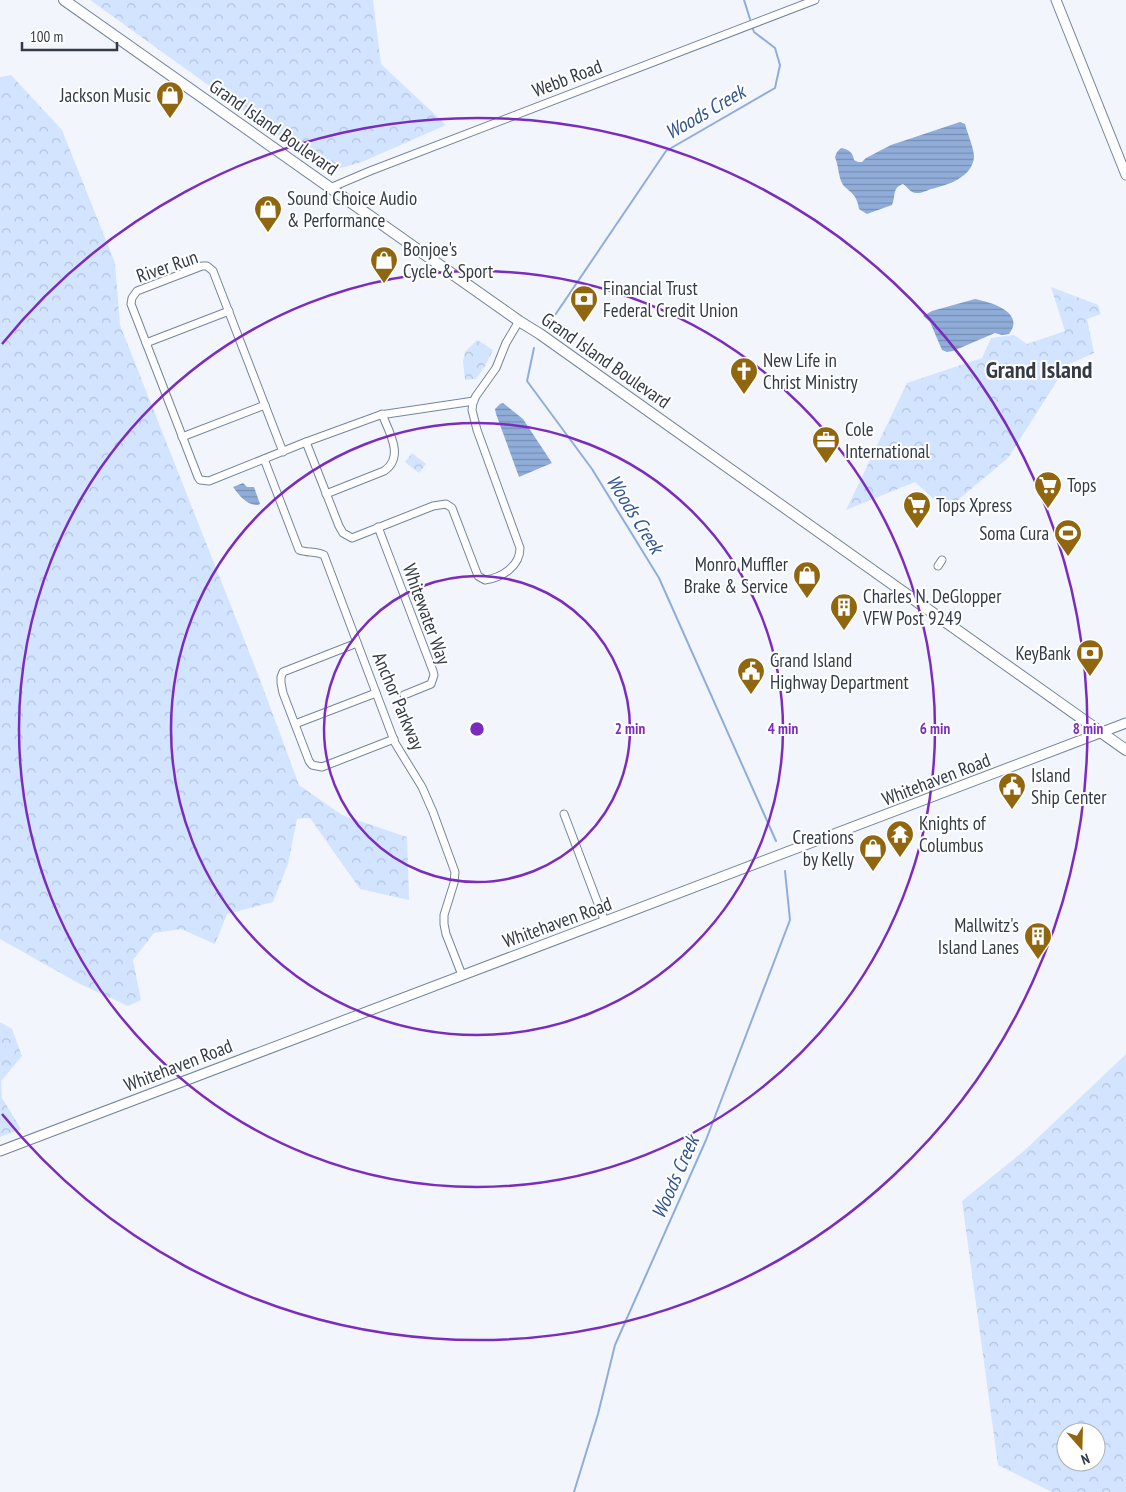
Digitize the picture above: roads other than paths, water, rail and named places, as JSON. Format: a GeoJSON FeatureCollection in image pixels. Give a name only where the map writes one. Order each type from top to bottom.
{"type":"FeatureCollection","features":[{"type":"Feature","properties":{"kind":"main road","name":"Grand Island Boulevard"},"geometry":{"type":"LineString","coordinates":[[64,0],[564,351],[1126,750]]}},
{"type":"Feature","properties":{"kind":"street","name":"Webb Road"},"geometry":{"type":"LineString","coordinates":[[330,188],[397,160],[815,0]]}},
{"type":"Feature","properties":{"kind":"street"},"geometry":{"type":"LineString","coordinates":[[1056,0],[1126,175]]}},
{"type":"Feature","properties":{"kind":"street","name":"River Run"},"geometry":{"type":"LineString","coordinates":[[283,452],[213,270],[207,266],[202,266],[137,291],[132,298],[131,304],[200,480],[209,481],[382,414],[474,401]]}},
{"type":"Feature","properties":{"kind":"street"},"geometry":{"type":"LineString","coordinates":[[146,343],[229,311]]}},
{"type":"Feature","properties":{"kind":"street"},"geometry":{"type":"LineString","coordinates":[[306,442],[338,526],[347,536],[352,538],[433,506],[446,504],[452,508],[478,576],[485,580],[500,576],[512,567],[517,560],[520,548],[477,430],[472,410],[474,401],[496,368],[506,343],[519,321]]}},
{"type":"Feature","properties":{"kind":"street"},"geometry":{"type":"LineString","coordinates":[[182,437],[265,405]]}},
{"type":"Feature","properties":{"kind":"street"},"geometry":{"type":"LineString","coordinates":[[326,494],[384,471],[394,461],[395,450],[382,414]]}},
{"type":"Feature","properties":{"kind":"street","name":"Anchor Parkway"},"geometry":{"type":"LineString","coordinates":[[264,459],[299,550],[320,553],[324,556],[394,739],[422,788],[433,812],[455,872],[454,883],[444,915],[444,924],[446,934],[462,974]]}},
{"type":"Feature","properties":{"kind":"street","name":"Whitewater Way"},"geometry":{"type":"LineString","coordinates":[[378,527],[434,675],[431,684],[404,695]]}},
{"type":"Feature","properties":{"kind":"street"},"geometry":{"type":"LineString","coordinates":[[357,643],[283,672],[281,677],[282,688],[309,761],[322,767],[394,739]]}},
{"type":"Feature","properties":{"kind":"street"},"geometry":{"type":"LineString","coordinates":[[295,724],[376,693]]}},
{"type":"Feature","properties":{"kind":"street","name":"Whitehaven Road"},"geometry":{"type":"LineString","coordinates":[[0,1151],[462,974],[860,826],[1126,724]]}},
{"type":"Feature","properties":{"kind":"street"},"geometry":{"type":"LineString","coordinates":[[564,814],[605,922]]}},
{"type":"Feature","properties":{"kind":"water"},"geometry":{"type":"Polygon","coordinates":[[[960,122],[965,124],[974,155],[972,165],[964,176],[951,183],[919,193],[912,192],[903,184],[897,188],[892,205],[867,214],[859,209],[855,197],[844,186],[840,178],[835,157],[841,148],[850,151],[854,160],[862,162],[891,145],[960,122]]]}},
{"type":"Feature","properties":{"kind":"water"},"geometry":{"type":"Polygon","coordinates":[[[975,299],[1004,309],[1010,314],[1013,326],[1009,334],[995,333],[953,351],[947,352],[942,350],[930,322],[923,316],[932,311],[975,299]]]}},
{"type":"Feature","properties":{"kind":"water"},"geometry":{"type":"Polygon","coordinates":[[[503,403],[523,419],[552,463],[519,477],[496,414],[495,409],[503,403]]]}},
{"type":"Feature","properties":{"kind":"water"},"geometry":{"type":"Polygon","coordinates":[[[243,483],[247,487],[254,487],[260,504],[254,505],[247,502],[233,487],[243,483]]]}},
{"type":"Feature","properties":{"kind":"waterway","name":"Woods Creek"},"geometry":{"type":"LineString","coordinates":[[744,0],[750,19]]}},
{"type":"Feature","properties":{"kind":"waterway","name":"Woods Creek"},"geometry":{"type":"LineString","coordinates":[[549,324],[666,151],[775,88],[780,65],[775,48],[754,32],[753,29]]}},
{"type":"Feature","properties":{"kind":"waterway","name":"Woods Creek"},"geometry":{"type":"LineString","coordinates":[[534,348],[527,381],[592,469],[659,578],[776,841]]}},
{"type":"Feature","properties":{"kind":"waterway","name":"Woods Creek"},"geometry":{"type":"LineString","coordinates":[[574,1492],[598,1414],[615,1345],[706,1140],[790,920],[785,871]]}},
{"type":"Feature","properties":{"kind":"place","name":"Jackson Music"},"geometry":{"type":"Point","coordinates":[170,119]}},
{"type":"Feature","properties":{"kind":"place","name":"Sound Choice Audio & Performance"},"geometry":{"type":"Point","coordinates":[268,233]}},
{"type":"Feature","properties":{"kind":"place","name":"Bonjoe's Cycle & Sport"},"geometry":{"type":"Point","coordinates":[384,284]}},
{"type":"Feature","properties":{"kind":"place","name":"Financial Trust Federal Credit Union"},"geometry":{"type":"Point","coordinates":[584,323]}},
{"type":"Feature","properties":{"kind":"place","name":"New Life in Christ Ministry"},"geometry":{"type":"Point","coordinates":[744,395]}},
{"type":"Feature","properties":{"kind":"place","name":"Cole International"},"geometry":{"type":"Point","coordinates":[826,464]}},
{"type":"Feature","properties":{"kind":"place","name":"Tops"},"geometry":{"type":"Point","coordinates":[1048,509]}},
{"type":"Feature","properties":{"kind":"place","name":"Tops Xpress"},"geometry":{"type":"Point","coordinates":[917,529]}},
{"type":"Feature","properties":{"kind":"place","name":"Soma Cura"},"geometry":{"type":"Point","coordinates":[1068,557]}},
{"type":"Feature","properties":{"kind":"place","name":"Monro Muffler Brake & Service"},"geometry":{"type":"Point","coordinates":[807,599]}},
{"type":"Feature","properties":{"kind":"place","name":"Charles N. DeGlopper VFW Post 9249"},"geometry":{"type":"Point","coordinates":[844,631]}},
{"type":"Feature","properties":{"kind":"place","name":"KeyBank"},"geometry":{"type":"Point","coordinates":[1090,677]}},
{"type":"Feature","properties":{"kind":"place","name":"Grand Island Highway Department"},"geometry":{"type":"Point","coordinates":[751,695]}},
{"type":"Feature","properties":{"kind":"place","name":"Island Ship Center"},"geometry":{"type":"Point","coordinates":[1012,810]}},
{"type":"Feature","properties":{"kind":"place","name":"Knights of Columbus"},"geometry":{"type":"Point","coordinates":[900,858]}},
{"type":"Feature","properties":{"kind":"place","name":"Creations by Kelly"},"geometry":{"type":"Point","coordinates":[873,872]}},
{"type":"Feature","properties":{"kind":"place","name":"Mallwitz's Island Lanes"},"geometry":{"type":"Point","coordinates":[1038,960]}},
{"type":"Feature","properties":{"kind":"district","name":"Grand Island"},"geometry":{"type":"Point","coordinates":[1039,370]}}]}
